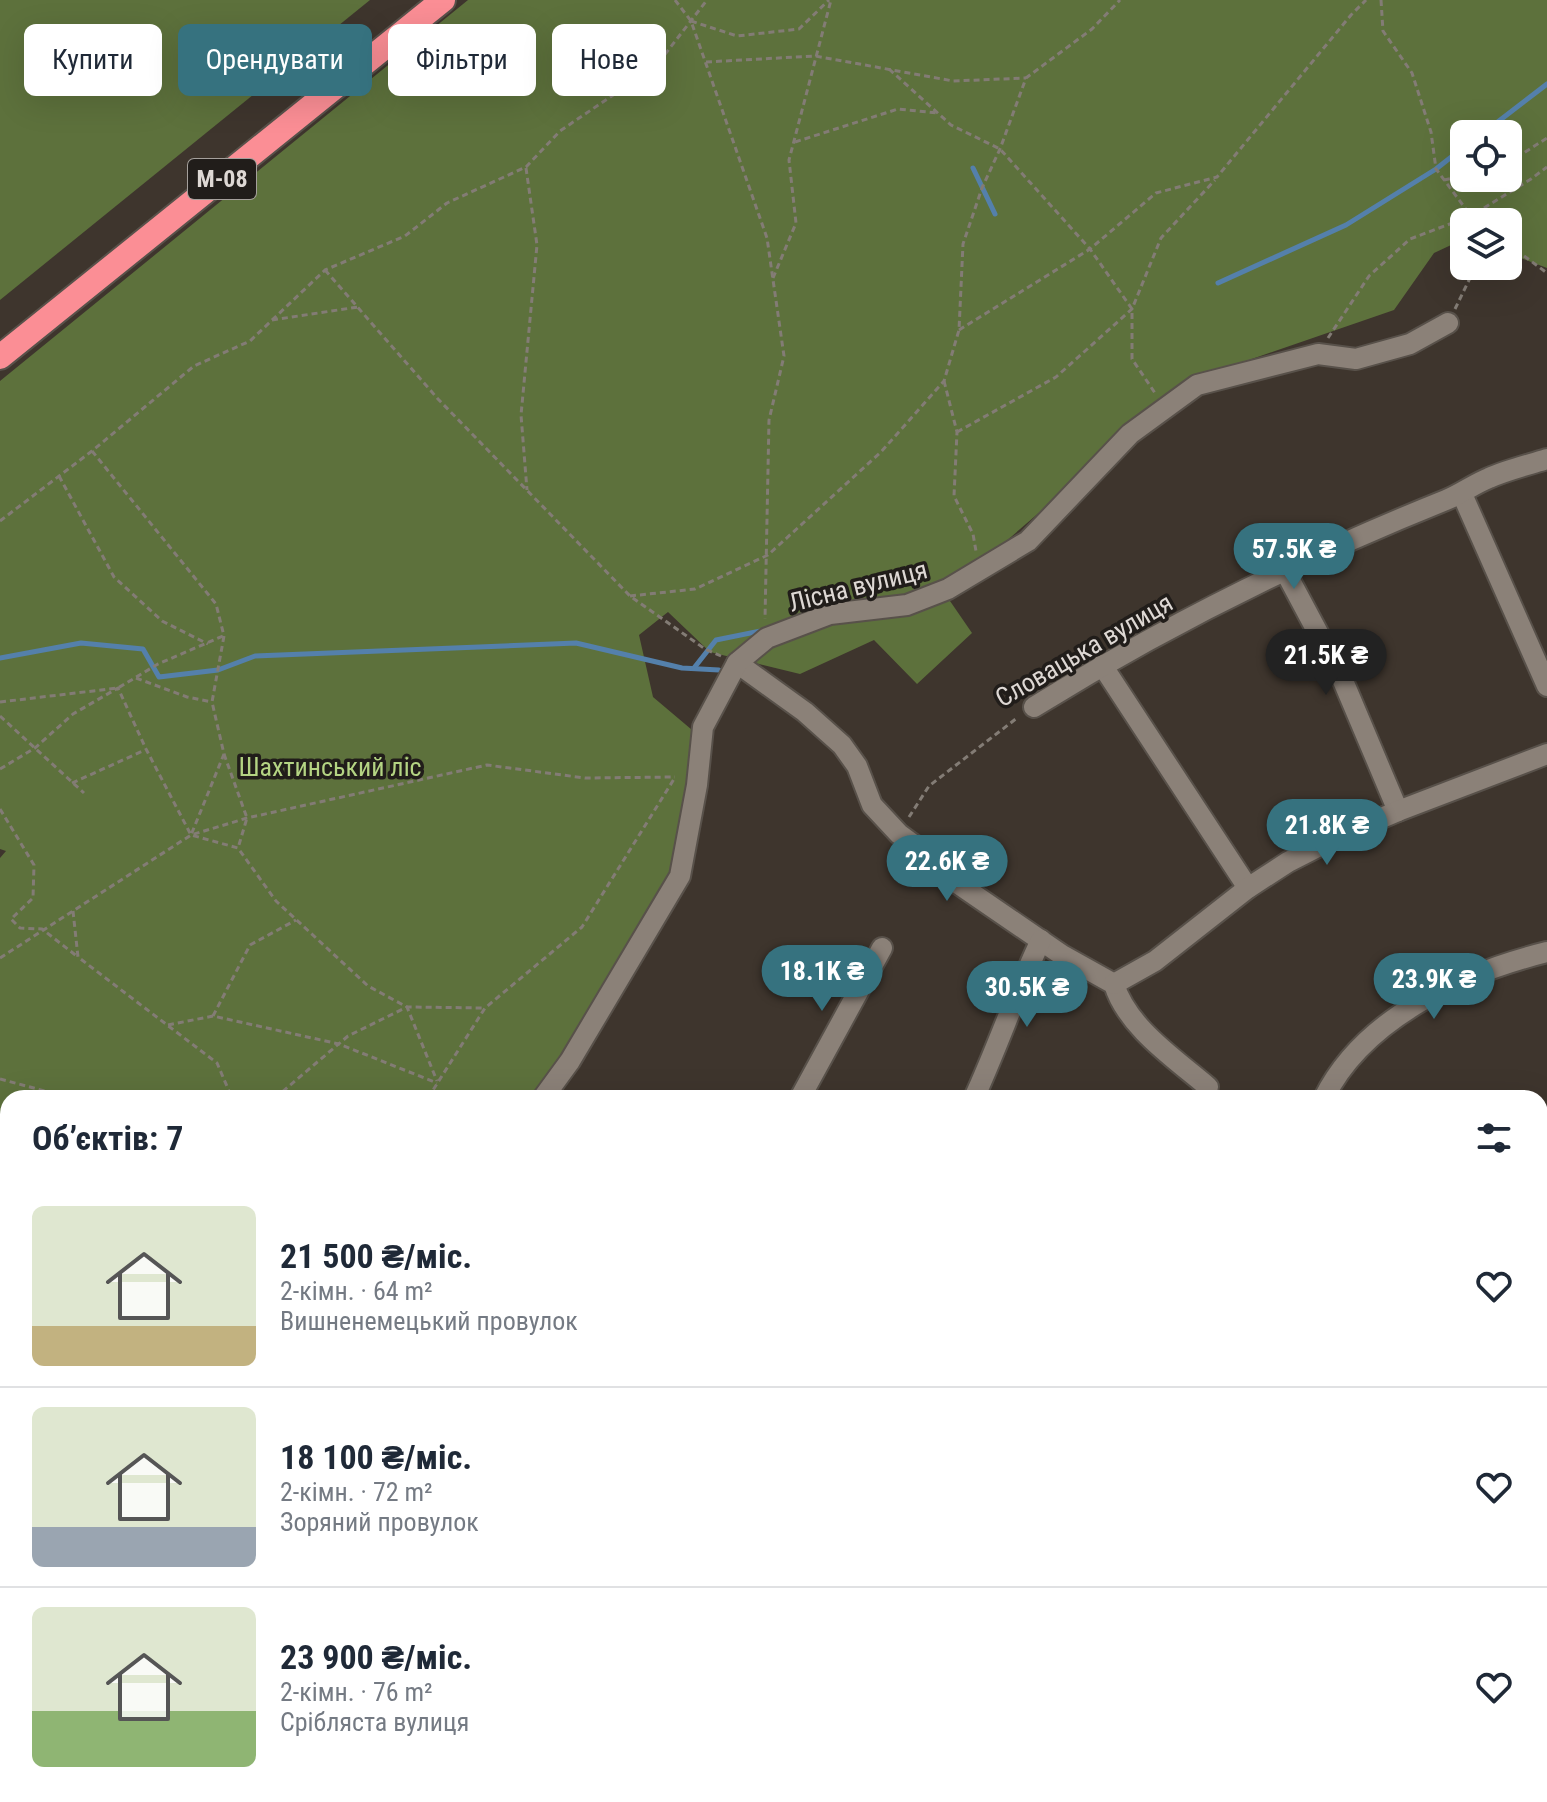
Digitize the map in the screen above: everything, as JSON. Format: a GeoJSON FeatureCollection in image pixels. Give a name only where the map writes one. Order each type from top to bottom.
{"type":"FeatureCollection","features":[{"type":"Feature","properties":{"kind":"highway","name":"М-08"},"geometry":{"type":"LineString","coordinates":[[0,357],[443,0]]}},
{"type":"Feature","properties":{"kind":"street","name":"Лісна вулиця"},"geometry":{"type":"LineString","coordinates":[[549,1090],[570,1061],[680,876],[697,785],[703,727],[737,663],[767,638],[830,614],[907,605],[948,589],[979,571],[1028,541],[1130,434],[1197,385],[1318,354],[1356,359],[1410,344],[1448,323]]}},
{"type":"Feature","properties":{"kind":"street","name":"Словацька вулиця"},"geometry":{"type":"LineString","coordinates":[[1034,707],[1102,665],[1285,571],[1462,494],[1489,478],[1547,459]]}},
{"type":"Feature","properties":{"kind":"street"},"geometry":{"type":"LineString","coordinates":[[1462,494],[1547,686]]}},
{"type":"Feature","properties":{"kind":"street"},"geometry":{"type":"LineString","coordinates":[[1285,571],[1341,676],[1398,811]]}},
{"type":"Feature","properties":{"kind":"street"},"geometry":{"type":"LineString","coordinates":[[737,663],[805,712],[842,745],[857,766],[872,805],[899,834],[929,856],[957,883],[1085,970],[1114,984],[1119,1001],[1144,1031],[1208,1087]]}},
{"type":"Feature","properties":{"kind":"street"},"geometry":{"type":"LineString","coordinates":[[1102,665],[1248,888]]}},
{"type":"Feature","properties":{"kind":"street"},"geometry":{"type":"LineString","coordinates":[[1114,984],[1155,961],[1248,888],[1288,862],[1398,811],[1547,754]]}},
{"type":"Feature","properties":{"kind":"street"},"geometry":{"type":"LineString","coordinates":[[978,1090],[998,1046],[1020,982],[1041,940]]}},
{"type":"Feature","properties":{"kind":"street"},"geometry":{"type":"LineString","coordinates":[[804,1090],[882,948]]}},
{"type":"Feature","properties":{"kind":"street"},"geometry":{"type":"LineString","coordinates":[[1329,1090],[1362,1043],[1440,990],[1472,974],[1547,952]]}},
{"type":"Feature","properties":{"kind":"path"},"geometry":{"type":"LineString","coordinates":[[675,0],[691,21],[706,62],[767,238],[773,279],[784,356],[769,420],[765,621]]}},
{"type":"Feature","properties":{"kind":"path"},"geometry":{"type":"LineString","coordinates":[[0,521],[92,451],[194,366],[250,341],[325,270],[405,236],[447,203],[526,167],[560,131],[656,66],[707,0]]}},
{"type":"Feature","properties":{"kind":"path"},"geometry":{"type":"LineString","coordinates":[[691,21],[737,36],[799,29],[830,0]]}},
{"type":"Feature","properties":{"kind":"path"},"geometry":{"type":"LineString","coordinates":[[773,279],[796,223],[789,160],[830,0]]}},
{"type":"Feature","properties":{"kind":"path"},"geometry":{"type":"LineString","coordinates":[[630,596],[695,589],[768,555],[881,452],[944,381],[959,330],[963,244],[1026,78],[1092,29],[1120,0]]}},
{"type":"Feature","properties":{"kind":"path"},"geometry":{"type":"LineString","coordinates":[[1166,408],[1132,359],[1132,309],[1161,238],[1217,177],[1366,0]]}},
{"type":"Feature","properties":{"kind":"path"},"geometry":{"type":"LineString","coordinates":[[1381,0],[1383,31],[1412,73],[1431,132],[1436,169],[1465,208]]}},
{"type":"Feature","properties":{"kind":"path"},"geometry":{"type":"LineString","coordinates":[[706,62],[815,56],[953,81],[1026,78]]}},
{"type":"Feature","properties":{"kind":"path"},"geometry":{"type":"LineString","coordinates":[[889,69],[951,125],[1000,149],[1090,249],[1132,309]]}},
{"type":"Feature","properties":{"kind":"path"},"geometry":{"type":"LineString","coordinates":[[794,142],[898,109],[937,113]]}},
{"type":"Feature","properties":{"kind":"path"},"geometry":{"type":"LineString","coordinates":[[1522,154],[1547,138]]}},
{"type":"Feature","properties":{"kind":"path"},"geometry":{"type":"LineString","coordinates":[[526,167],[537,245],[521,415],[527,490]]}},
{"type":"Feature","properties":{"kind":"path"},"geometry":{"type":"LineString","coordinates":[[1484,208],[1547,167]]}},
{"type":"Feature","properties":{"kind":"path"},"geometry":{"type":"LineString","coordinates":[[959,330],[1090,249],[1156,193],[1217,177]]}},
{"type":"Feature","properties":{"kind":"path"},"geometry":{"type":"LineString","coordinates":[[1444,180],[1450,179]]}},
{"type":"Feature","properties":{"kind":"path"},"geometry":{"type":"LineString","coordinates":[[1318,354],[1369,276],[1410,239],[1450,224]]}},
{"type":"Feature","properties":{"kind":"path"},"geometry":{"type":"LineString","coordinates":[[1522,254],[1547,273]]}},
{"type":"Feature","properties":{"kind":"path"},"geometry":{"type":"LineString","coordinates":[[325,270],[438,399],[630,596],[705,649],[737,663]]}},
{"type":"Feature","properties":{"kind":"path"},"geometry":{"type":"LineString","coordinates":[[1448,323],[1469,280]]}},
{"type":"Feature","properties":{"kind":"path"},"geometry":{"type":"LineString","coordinates":[[272,320],[358,307]]}},
{"type":"Feature","properties":{"kind":"path"},"geometry":{"type":"LineString","coordinates":[[957,432],[1056,377],[1132,309]]}},
{"type":"Feature","properties":{"kind":"path"},"geometry":{"type":"LineString","coordinates":[[944,381],[957,432],[954,496],[973,534],[979,571]]}},
{"type":"Feature","properties":{"kind":"path"},"geometry":{"type":"LineString","coordinates":[[92,451],[216,604],[224,636],[212,702],[224,754],[247,818],[238,848]]}},
{"type":"Feature","properties":{"kind":"path"},"geometry":{"type":"LineString","coordinates":[[59,476],[114,577],[162,621],[208,644]]}},
{"type":"Feature","properties":{"kind":"path"},"geometry":{"type":"LineString","coordinates":[[0,769],[35,748],[73,714],[158,664],[224,636]]}},
{"type":"Feature","properties":{"kind":"path"},"geometry":{"type":"LineString","coordinates":[[135,678],[187,697],[212,702]]}},
{"type":"Feature","properties":{"kind":"path"},"geometry":{"type":"LineString","coordinates":[[0,702],[118,688]]}},
{"type":"Feature","properties":{"kind":"path"},"geometry":{"type":"LineString","coordinates":[[118,688],[191,835],[238,848],[276,901],[368,986],[407,1007],[438,1083]]}},
{"type":"Feature","properties":{"kind":"path","name":"Словацька вулиця"},"geometry":{"type":"LineString","coordinates":[[899,834],[929,786],[991,735],[1034,707]]}},
{"type":"Feature","properties":{"kind":"path"},"geometry":{"type":"LineString","coordinates":[[0,716],[84,793]]}},
{"type":"Feature","properties":{"kind":"path"},"geometry":{"type":"LineString","coordinates":[[72,783],[146,749]]}},
{"type":"Feature","properties":{"kind":"path"},"geometry":{"type":"LineString","coordinates":[[191,835],[224,754]]}},
{"type":"Feature","properties":{"kind":"path"},"geometry":{"type":"LineString","coordinates":[[0,958],[191,835],[247,818],[487,765],[585,778],[675,777],[582,927],[485,1008],[433,1090]]}},
{"type":"Feature","properties":{"kind":"path"},"geometry":{"type":"LineString","coordinates":[[0,809],[34,865],[33,898],[11,919],[20,928],[42,929],[217,1063],[229,1090]]}},
{"type":"Feature","properties":{"kind":"path"},"geometry":{"type":"LineString","coordinates":[[73,911],[78,957]]}},
{"type":"Feature","properties":{"kind":"path"},"geometry":{"type":"LineString","coordinates":[[213,1016],[250,945],[297,920]]}},
{"type":"Feature","properties":{"kind":"path"},"geometry":{"type":"LineString","coordinates":[[284,1090],[348,1036],[407,1007],[485,1008]]}},
{"type":"Feature","properties":{"kind":"path"},"geometry":{"type":"LineString","coordinates":[[168,1025],[213,1016],[339,1044],[438,1083]]}},
{"type":"Feature","properties":{"kind":"path"},"geometry":{"type":"LineString","coordinates":[[0,1079],[41,1090]]}},
{"type":"Feature","properties":{"kind":"green space"},"geometry":{"type":"Polygon","coordinates":[[[0,0],[370,0],[340,24],[178,24],[178,96],[252,96],[0,300],[0,0]]]}},
{"type":"Feature","properties":{"kind":"green space","name":"Шахтинський ліс"},"geometry":{"type":"Polygon","coordinates":[[[468,0],[1547,0],[1547,268],[1522,258],[1522,208],[1450,208],[1450,246],[1434,253],[1394,310],[1194,379],[997,549],[939,585],[972,633],[917,684],[874,640],[800,674],[710,652],[668,612],[639,635],[653,697],[698,735],[688,841],[548,1090],[0,1090],[0,858],[6,851],[0,849],[0,381],[350,96],[372,96],[372,78],[388,65],[388,96],[536,96],[536,24],[439,24],[468,0]]]}},
{"type":"Feature","properties":{"kind":"waterway"},"geometry":{"type":"LineString","coordinates":[[1500,120],[1547,84]]}},
{"type":"Feature","properties":{"kind":"waterway"},"geometry":{"type":"LineString","coordinates":[[1218,283],[1346,225],[1450,158]]}},
{"type":"Feature","properties":{"kind":"waterway"},"geometry":{"type":"LineString","coordinates":[[973,168],[995,214]]}},
{"type":"Feature","properties":{"kind":"waterway"},"geometry":{"type":"LineString","coordinates":[[694,668],[716,640],[765,630]]}},
{"type":"Feature","properties":{"kind":"waterway"},"geometry":{"type":"LineString","coordinates":[[0,658],[81,643],[143,649],[159,677],[218,670],[255,656],[576,643],[682,668],[719,670]]}}]}
